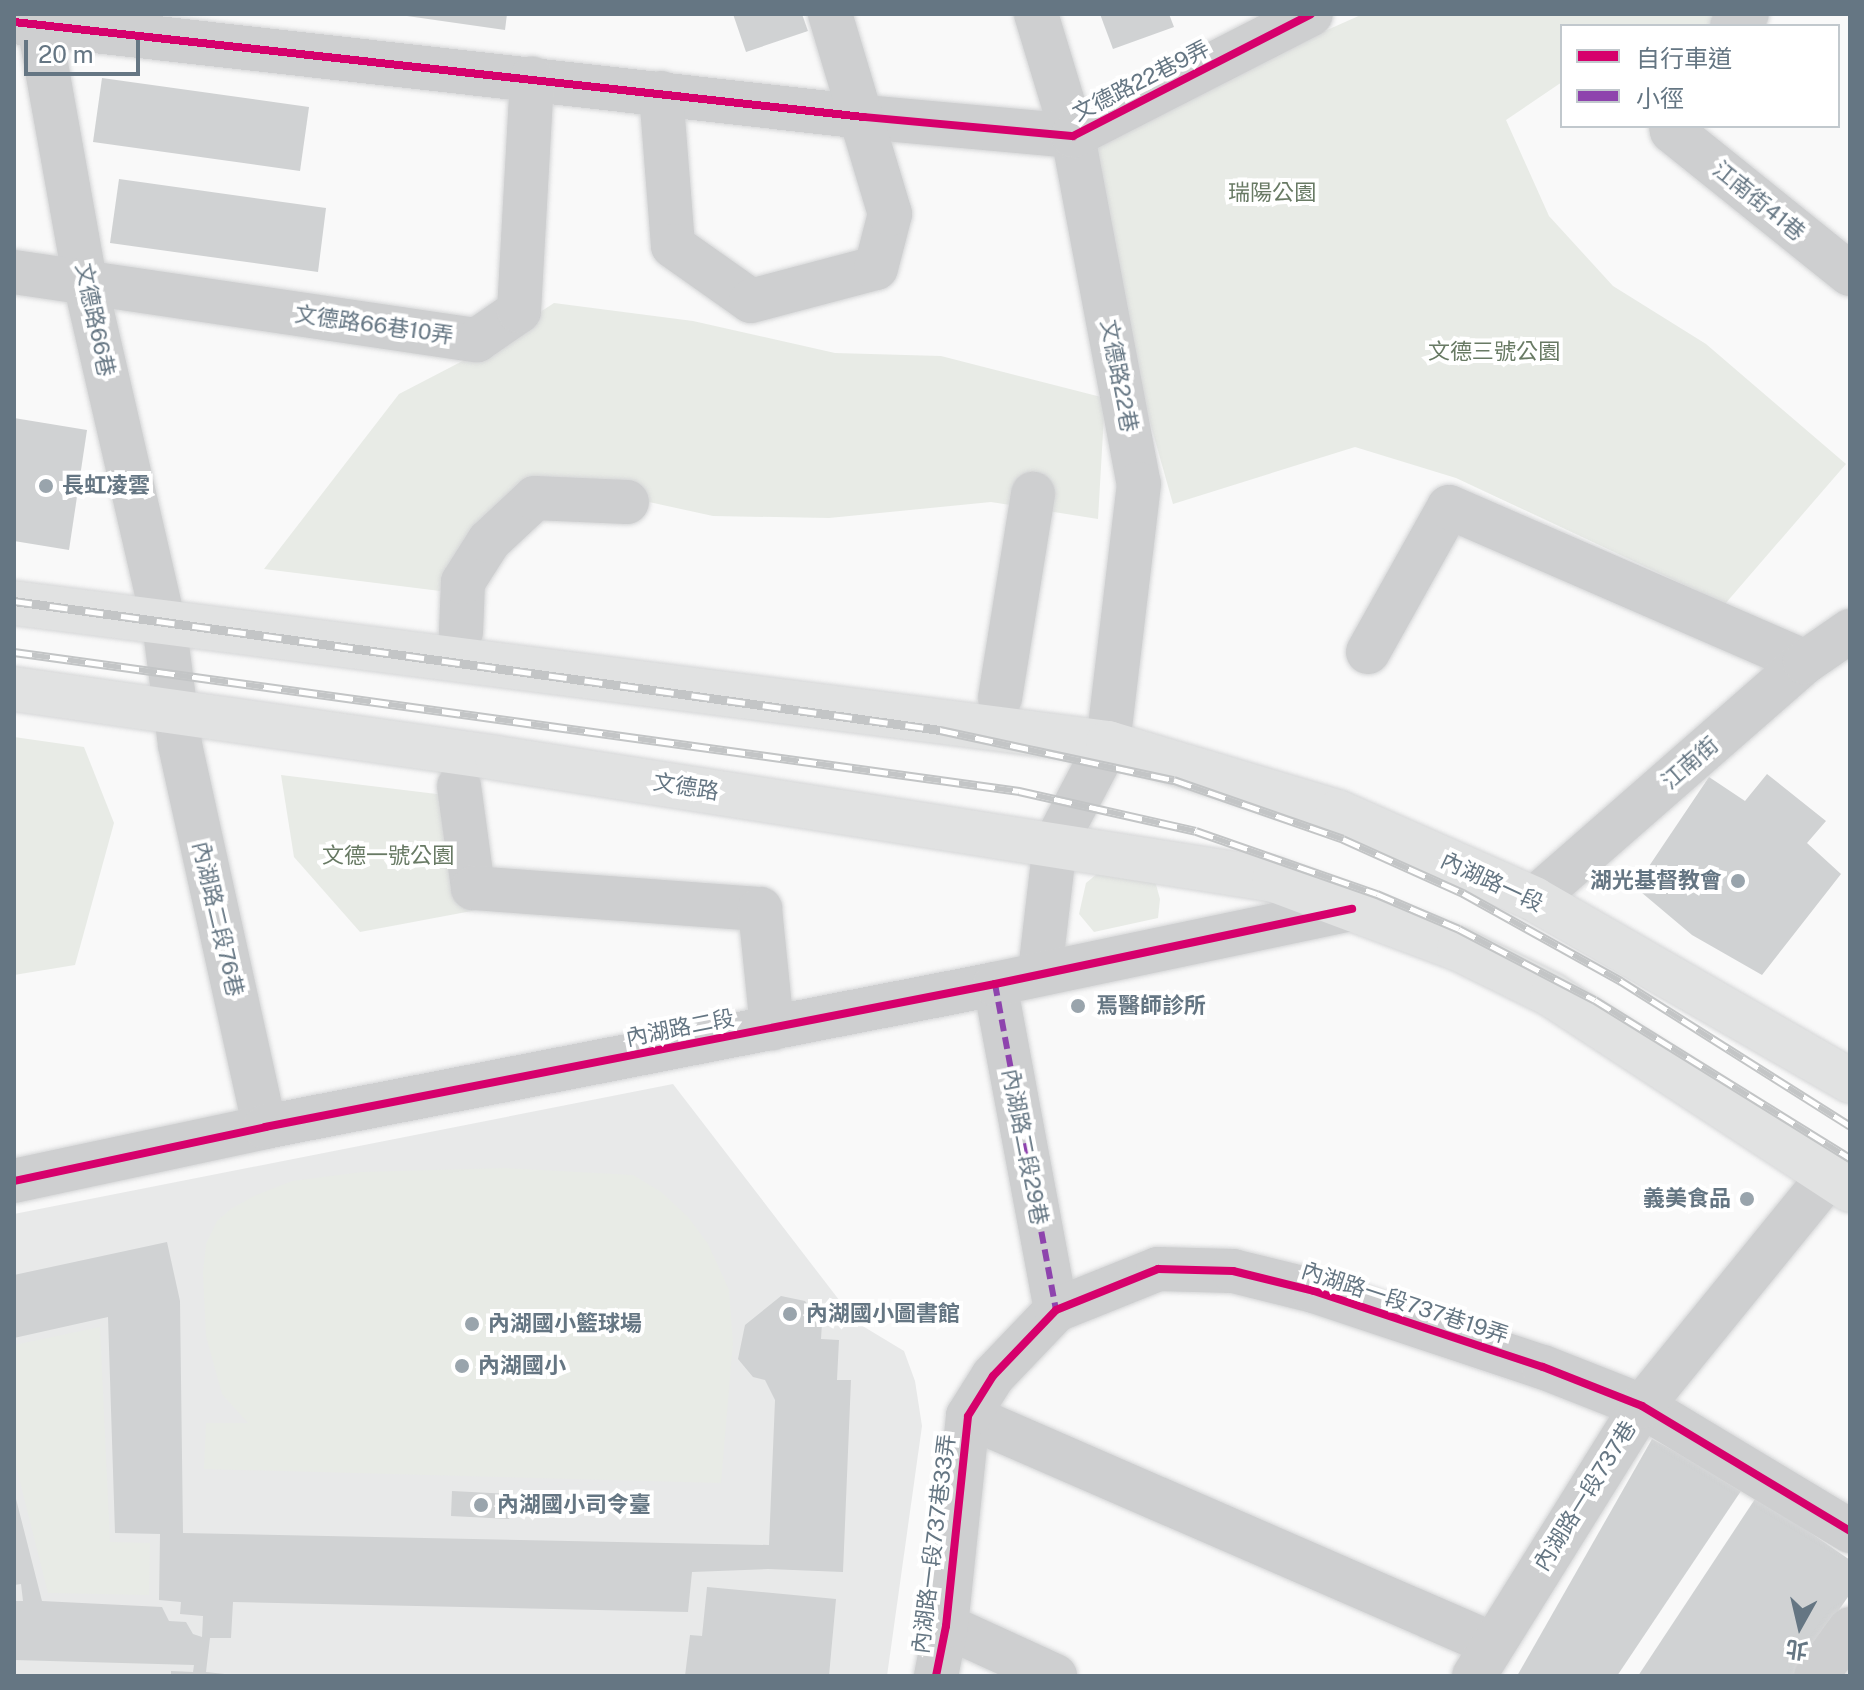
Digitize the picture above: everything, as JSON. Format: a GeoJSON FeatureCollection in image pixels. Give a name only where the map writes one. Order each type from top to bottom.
{"type":"FeatureCollection","features":[{"type":"Feature","properties":{"kind":"main road"},"geometry":{"type":"LineString","coordinates":[[14,603],[1108,743]]}},
{"type":"Feature","properties":{"kind":"main road","name":"文德路"},"geometry":{"type":"LineString","coordinates":[[14,689],[1055,844],[1274,880],[1352,909]]}},
{"type":"Feature","properties":{"kind":"main road","name":"內湖路一段"},"geometry":{"type":"LineString","coordinates":[[1108,743],[1338,812],[1534,899],[1850,1081]]}},
{"type":"Feature","properties":{"kind":"main road"},"geometry":{"type":"LineString","coordinates":[[1352,909],[1459,949],[1552,995],[1840,1183]]}},
{"type":"Feature","properties":{"kind":"street"},"geometry":{"type":"LineString","coordinates":[[661,93],[673,246],[751,301],[876,268],[890,214],[864,117],[830,14]]}},
{"type":"Feature","properties":{"kind":"street","name":"文德路22巷"},"geometry":{"type":"LineString","coordinates":[[1036,14],[1073,136],[1139,484],[1108,743]]}},
{"type":"Feature","properties":{"kind":"street","name":"文德路22巷9弄"},"geometry":{"type":"LineString","coordinates":[[1073,136],[1266,25],[1311,14]]}},
{"type":"Feature","properties":{"kind":"street"},"geometry":{"type":"LineString","coordinates":[[30,20],[262,32],[532,78],[864,117],[1073,136]]}},
{"type":"Feature","properties":{"kind":"street","name":"文德路66巷"},"geometry":{"type":"LineString","coordinates":[[30,20],[85,282],[164,623],[174,711]]}},
{"type":"Feature","properties":{"kind":"street","name":"文德路66巷10弄"},"geometry":{"type":"LineString","coordinates":[[85,282],[477,340],[519,311],[532,78]]}},
{"type":"Feature","properties":{"kind":"street","name":"江南街41巷"},"geometry":{"type":"LineString","coordinates":[[1671,128],[1850,274]]}},
{"type":"Feature","properties":{"kind":"street"},"geometry":{"type":"LineString","coordinates":[[14,272],[85,282]]}},
{"type":"Feature","properties":{"kind":"street"},"geometry":{"type":"LineString","coordinates":[[1000,698],[1033,494]]}},
{"type":"Feature","properties":{"kind":"street"},"geometry":{"type":"LineString","coordinates":[[461,632],[463,582],[489,541],[535,498],[627,502]]}},
{"type":"Feature","properties":{"kind":"street"},"geometry":{"type":"LineString","coordinates":[[1368,652],[1449,507],[1805,662]]}},
{"type":"Feature","properties":{"kind":"street","name":"江南街"},"geometry":{"type":"LineString","coordinates":[[1534,899],[1805,662],[1850,631]]}},
{"type":"Feature","properties":{"kind":"street","name":"內湖路二段76巷"},"geometry":{"type":"LineString","coordinates":[[174,711],[265,1127]]}},
{"type":"Feature","properties":{"kind":"street"},"geometry":{"type":"LineString","coordinates":[[1040,972],[1055,844],[1108,743]]}},
{"type":"Feature","properties":{"kind":"street"},"geometry":{"type":"LineString","coordinates":[[459,786],[473,888],[760,909],[772,1028]]}},
{"type":"Feature","properties":{"kind":"street","name":"內湖路二段"},"geometry":{"type":"LineString","coordinates":[[14,1181],[265,1127],[995,984],[1040,972],[1352,909]]}},
{"type":"Feature","properties":{"kind":"street","name":"內湖路二段29巷"},"geometry":{"type":"LineString","coordinates":[[995,984],[1056,1310]]}},
{"type":"Feature","properties":{"kind":"street","name":"內湖路一段737巷"},"geometry":{"type":"LineString","coordinates":[[1483,1660],[1642,1406],[1840,1183]]}},
{"type":"Feature","properties":{"kind":"street","name":"內湖路一段737巷19弄"},"geometry":{"type":"LineString","coordinates":[[968,1416],[993,1376],[1056,1310],[1158,1269],[1233,1271],[1314,1291],[1543,1367],[1642,1406],[1850,1531]]}},
{"type":"Feature","properties":{"kind":"street","name":"內湖路一段737巷33弄"},"geometry":{"type":"LineString","coordinates":[[936,1676],[946,1626],[968,1416],[1483,1660]]}},
{"type":"Feature","properties":{"kind":"street"},"geometry":{"type":"LineString","coordinates":[[946,1626],[1055,1676]]}},
{"type":"Feature","properties":{"kind":"street"},"geometry":{"type":"LineString","coordinates":[[1816,1676],[1850,1629]]}},
{"type":"Feature","properties":{"kind":"shaded area","name":"內湖國小"},"geometry":{"type":"Polygon","coordinates":[[[673,1084],[856,1322],[904,1351],[915,1381],[922,1426],[887,1676],[14,1676],[14,1214],[673,1084]]]}},
{"type":"Feature","properties":{"kind":"green space","name":"文德三號公園"},"geometry":{"type":"Polygon","coordinates":[[[1363,14],[1725,14],[1713,24],[1560,24],[1560,83],[1506,120],[1549,216],[1613,286],[1706,344],[1846,464],[1725,604],[1456,478],[1355,447],[1173,504],[1129,348],[1089,136],[1363,14]]]}},
{"type":"Feature","properties":{"kind":"green space"},"geometry":{"type":"Polygon","coordinates":[[[554,303],[693,321],[835,353],[941,356],[1105,398],[1098,519],[991,502],[829,518],[713,516],[626,497],[490,521],[440,591],[264,569],[399,394],[476,354],[554,303]]]}},
{"type":"Feature","properties":{"kind":"green space"},"geometry":{"type":"Polygon","coordinates":[[[14,737],[84,747],[114,823],[75,965],[14,975],[14,737]]]}},
{"type":"Feature","properties":{"kind":"green space","name":"文德一號公園"},"geometry":{"type":"Polygon","coordinates":[[[281,775],[453,796],[477,910],[360,932],[294,857],[281,775]]]}},
{"type":"Feature","properties":{"kind":"green space"},"geometry":{"type":"Polygon","coordinates":[[[1098,873],[1155,881],[1160,899],[1158,918],[1094,932],[1079,914],[1086,883],[1098,873]]]}},
{"type":"Feature","properties":{"kind":"green space"},"geometry":{"type":"Polygon","coordinates":[[[505,1168],[633,1175],[661,1192],[688,1217],[708,1244],[729,1290],[733,1342],[721,1483],[204,1469],[206,1423],[248,1423],[222,1394],[206,1336],[203,1273],[206,1244],[217,1221],[254,1196],[292,1181],[362,1172],[505,1168]]]}},
{"type":"Feature","properties":{"kind":"green space"},"geometry":{"type":"Polygon","coordinates":[[[100,1327],[110,1542],[150,1543],[149,1595],[48,1593],[14,1458],[14,1345],[100,1327]]]}},
{"type":"Feature","properties":{"kind":"building"},"geometry":{"type":"Polygon","coordinates":[[[393,14],[507,14],[505,30],[393,14]]]}},
{"type":"Feature","properties":{"kind":"building"},"geometry":{"type":"Polygon","coordinates":[[[733,14],[802,14],[808,31],[746,52],[733,14]]]}},
{"type":"Feature","properties":{"kind":"building"},"geometry":{"type":"Polygon","coordinates":[[[1100,14],[1169,14],[1174,27],[1113,49],[1100,14]]]}},
{"type":"Feature","properties":{"kind":"building"},"geometry":{"type":"Polygon","coordinates":[[[102,78],[309,107],[300,171],[93,142],[102,78]]]}},
{"type":"Feature","properties":{"kind":"building"},"geometry":{"type":"Polygon","coordinates":[[[119,179],[326,208],[318,272],[110,243],[119,179]]]}},
{"type":"Feature","properties":{"kind":"building","name":"長虹凌雲"},"geometry":{"type":"Polygon","coordinates":[[[14,418],[87,430],[69,550],[14,541],[14,418]]]}},
{"type":"Feature","properties":{"kind":"building","name":"湖光基督教會"},"geometry":{"type":"Polygon","coordinates":[[[1767,774],[1826,821],[1807,843],[1841,874],[1762,975],[1692,935],[1635,887],[1709,777],[1745,801],[1767,774]]]}},
{"type":"Feature","properties":{"kind":"building"},"geometry":{"type":"Polygon","coordinates":[[[167,1242],[180,1301],[183,1533],[769,1545],[775,1400],[765,1380],[753,1377],[738,1359],[745,1325],[781,1296],[805,1301],[822,1323],[821,1339],[839,1340],[837,1380],[851,1380],[843,1572],[768,1569],[692,1572],[688,1612],[233,1602],[231,1638],[210,1638],[206,1672],[243,1676],[171,1676],[171,1671],[193,1672],[194,1665],[14,1660],[14,1601],[23,1601],[21,1584],[14,1585],[15,1495],[42,1601],[162,1607],[169,1621],[186,1622],[193,1634],[202,1637],[203,1616],[180,1614],[181,1602],[159,1600],[160,1534],[115,1533],[108,1317],[14,1338],[14,1275],[167,1242]]]}},
{"type":"Feature","properties":{"kind":"building"},"geometry":{"type":"Polygon","coordinates":[[[1652,1439],[1743,1488],[1617,1676],[1517,1676],[1652,1439]]]}},
{"type":"Feature","properties":{"kind":"building","name":"內湖國小司令臺"},"geometry":{"type":"Polygon","coordinates":[[[452,1491],[511,1494],[509,1519],[451,1516],[452,1491]]]}},
{"type":"Feature","properties":{"kind":"building"},"geometry":{"type":"Polygon","coordinates":[[[1757,1496],[1850,1560],[1850,1594],[1793,1676],[1638,1676],[1757,1496]]]}},
{"type":"Feature","properties":{"kind":"building"},"geometry":{"type":"Polygon","coordinates":[[[707,1587],[836,1599],[829,1676],[685,1676],[690,1635],[702,1636],[707,1587]]]}},
{"type":"Feature","properties":{"kind":"railway"},"geometry":{"type":"LineString","coordinates":[[14,601],[940,730],[1174,780],[1343,839],[1463,893],[1621,981],[1850,1126]]}},
{"type":"Feature","properties":{"kind":"railway"},"geometry":{"type":"LineString","coordinates":[[14,652],[1019,791],[1196,831],[1377,894],[1459,929],[1595,1000],[1850,1158]]}},
{"type":"Feature","properties":{"kind":"marked path"},"geometry":{"type":"LineString","coordinates":[[995,984],[1056,1310]]}},
{"type":"Feature","properties":{"kind":"cycle path"},"geometry":{"type":"LineString","coordinates":[[14,22],[864,117],[1073,136],[1311,14]]}},
{"type":"Feature","properties":{"kind":"cycle path"},"geometry":{"type":"LineString","coordinates":[[14,1181],[265,1127],[995,984],[1352,909]]}},
{"type":"Feature","properties":{"kind":"cycle path"},"geometry":{"type":"LineString","coordinates":[[936,1676],[946,1626],[968,1416],[993,1376],[1056,1310],[1158,1269],[1233,1271],[1314,1291],[1543,1367],[1642,1406],[1850,1531]]}},
{"type":"Feature","properties":{"kind":"place","name":"長虹凌雲"},"geometry":{"type":"Point","coordinates":[46,486]}},
{"type":"Feature","properties":{"kind":"place","name":"湖光基督教會"},"geometry":{"type":"Point","coordinates":[1738,881]}},
{"type":"Feature","properties":{"kind":"place","name":"焉醫師診所"},"geometry":{"type":"Point","coordinates":[1078,1006]}},
{"type":"Feature","properties":{"kind":"place","name":"義美食品"},"geometry":{"type":"Point","coordinates":[1747,1199]}},
{"type":"Feature","properties":{"kind":"place","name":"內湖國小圖書館"},"geometry":{"type":"Point","coordinates":[790,1314]}},
{"type":"Feature","properties":{"kind":"place","name":"內湖國小籃球場"},"geometry":{"type":"Point","coordinates":[472,1324]}},
{"type":"Feature","properties":{"kind":"place","name":"內湖國小"},"geometry":{"type":"Point","coordinates":[462,1366]}},
{"type":"Feature","properties":{"kind":"place","name":"內湖國小司令臺"},"geometry":{"type":"Point","coordinates":[481,1505]}},
{"type":"Feature","properties":{"kind":"park label","name":"瑞陽公園"},"geometry":{"type":"Point","coordinates":[1272,193]}}]}
